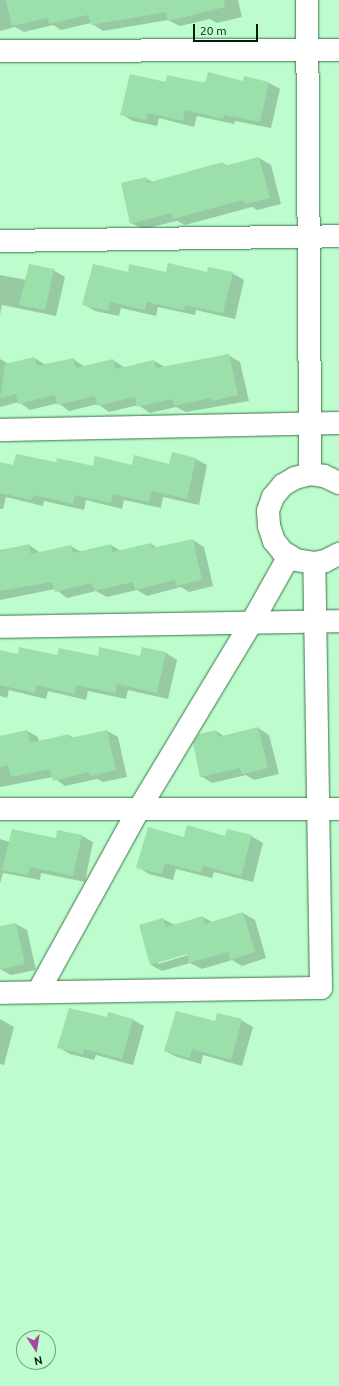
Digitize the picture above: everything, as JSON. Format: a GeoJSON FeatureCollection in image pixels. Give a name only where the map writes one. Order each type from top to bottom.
{"type":"FeatureCollection","features":[{"type":"Feature","properties":{"kind":"street"},"geometry":{"type":"LineString","coordinates":[[307,0],[310,474]]}},
{"type":"Feature","properties":{"kind":"street"},"geometry":{"type":"LineString","coordinates":[[0,51],[339,50]]}},
{"type":"Feature","properties":{"kind":"street"},"geometry":{"type":"LineString","coordinates":[[0,241],[339,236]]}},
{"type":"Feature","properties":{"kind":"street"},"geometry":{"type":"LineString","coordinates":[[0,430],[339,423]]}},
{"type":"Feature","properties":{"kind":"street"},"geometry":{"type":"LineString","coordinates":[[339,483],[324,476],[310,474],[296,478],[283,486],[273,497],[268,511],[269,526],[274,541],[289,556],[296,560],[314,563],[325,561],[339,554]]}},
{"type":"Feature","properties":{"kind":"street"},"geometry":{"type":"LineString","coordinates":[[38,992],[139,809],[252,622],[289,556]]}},
{"type":"Feature","properties":{"kind":"street"},"geometry":{"type":"LineString","coordinates":[[0,993],[321,988],[329,809],[315,621],[314,563]]}},
{"type":"Feature","properties":{"kind":"street"},"geometry":{"type":"LineString","coordinates":[[0,627],[339,621]]}},
{"type":"Feature","properties":{"kind":"street"},"geometry":{"type":"LineString","coordinates":[[0,809],[329,809]]}},
{"type":"Feature","properties":{"kind":"building"},"geometry":{"type":"Polygon","coordinates":[[[6,0],[224,0],[225,7],[168,21],[166,12],[91,25],[88,15],[49,24],[48,18],[12,26],[6,0]]]}},
{"type":"Feature","properties":{"kind":"building"},"geometry":{"type":"Polygon","coordinates":[[[208,72],[243,81],[244,76],[269,82],[260,122],[224,115],[223,119],[185,110],[183,121],[148,113],[146,120],[120,115],[130,74],[166,82],[167,75],[205,83],[208,72]]]}},
{"type":"Feature","properties":{"kind":"building"},"geometry":{"type":"Polygon","coordinates":[[[259,157],[270,198],[245,204],[243,200],[173,219],[171,213],[130,224],[121,183],[146,177],[147,183],[223,162],[224,166],[259,157]]]}},
{"type":"Feature","properties":{"kind":"building"},"geometry":{"type":"Polygon","coordinates":[[[168,263],[207,272],[208,267],[233,272],[223,313],[185,305],[184,310],[147,302],[145,310],[110,302],[108,311],[82,305],[93,264],[128,272],[129,264],[166,272],[168,263]]]}},
{"type":"Feature","properties":{"kind":"building"},"geometry":{"type":"Polygon","coordinates":[[[29,264],[54,269],[45,310],[19,305],[29,264]]]}},
{"type":"Feature","properties":{"kind":"building"},"geometry":{"type":"Polygon","coordinates":[[[229,354],[238,395],[212,401],[211,398],[174,406],[172,399],[137,407],[135,397],[97,406],[95,396],[57,405],[55,395],[18,404],[16,394],[0,398],[5,364],[34,357],[37,366],[74,358],[76,368],[113,359],[116,369],[154,360],[156,368],[229,354]]]}},
{"type":"Feature","properties":{"kind":"building"},"geometry":{"type":"Polygon","coordinates":[[[172,452],[196,458],[187,499],[152,491],[149,502],[113,494],[111,503],[75,495],[73,504],[33,495],[32,500],[0,493],[0,462],[13,465],[16,454],[56,462],[57,458],[93,466],[95,456],[132,465],[134,455],[169,464],[172,452]]]}},
{"type":"Feature","properties":{"kind":"building"},"geometry":{"type":"Polygon","coordinates":[[[193,539],[202,580],[176,586],[175,580],[135,590],[133,582],[94,591],[92,583],[55,592],[52,582],[0,591],[0,551],[29,544],[31,554],[71,545],[73,553],[111,544],[112,552],[151,543],[152,548],[193,539]]]}},
{"type":"Feature","properties":{"kind":"building"},"geometry":{"type":"Polygon","coordinates":[[[19,647],[57,655],[59,648],[98,656],[99,647],[140,656],[142,647],[166,652],[157,693],[117,684],[115,693],[76,685],[74,694],[37,685],[35,693],[0,685],[0,650],[18,654],[19,647]]]}},
{"type":"Feature","properties":{"kind":"building"},"geometry":{"type":"Polygon","coordinates":[[[258,727],[268,768],[242,774],[240,768],[200,777],[193,743],[199,734],[216,730],[218,737],[258,727]]]}},
{"type":"Feature","properties":{"kind":"building"},"geometry":{"type":"Polygon","coordinates":[[[27,730],[30,743],[69,734],[70,738],[107,730],[116,770],[90,776],[89,772],[53,781],[50,769],[11,777],[8,765],[0,767],[0,736],[27,730]]]}},
{"type":"Feature","properties":{"kind":"building"},"geometry":{"type":"Polygon","coordinates":[[[187,825],[225,836],[227,829],[252,835],[241,876],[203,866],[201,873],[165,863],[162,874],[136,868],[148,827],[184,837],[187,825]]]}},
{"type":"Feature","properties":{"kind":"building"},"geometry":{"type":"Polygon","coordinates":[[[12,829],[56,838],[57,830],[82,835],[73,876],[30,867],[28,875],[2,870],[12,829]]]}},
{"type":"Feature","properties":{"kind":"building"},"geometry":{"type":"Polygon","coordinates":[[[243,912],[255,952],[230,960],[228,952],[189,963],[187,954],[150,965],[139,925],[163,918],[166,927],[203,916],[205,924],[243,912]]]}},
{"type":"Feature","properties":{"kind":"building"},"geometry":{"type":"Polygon","coordinates":[[[16,923],[25,964],[0,969],[0,926],[16,923]]]}},
{"type":"Feature","properties":{"kind":"building"},"geometry":{"type":"Polygon","coordinates":[[[69,1008],[107,1017],[108,1012],[133,1019],[122,1059],[84,1049],[83,1054],[57,1048],[69,1008]]]}},
{"type":"Feature","properties":{"kind":"building"},"geometry":{"type":"Polygon","coordinates":[[[176,1011],[215,1021],[217,1013],[242,1019],[231,1060],[192,1049],[190,1058],[164,1051],[176,1011]]]}}]}
